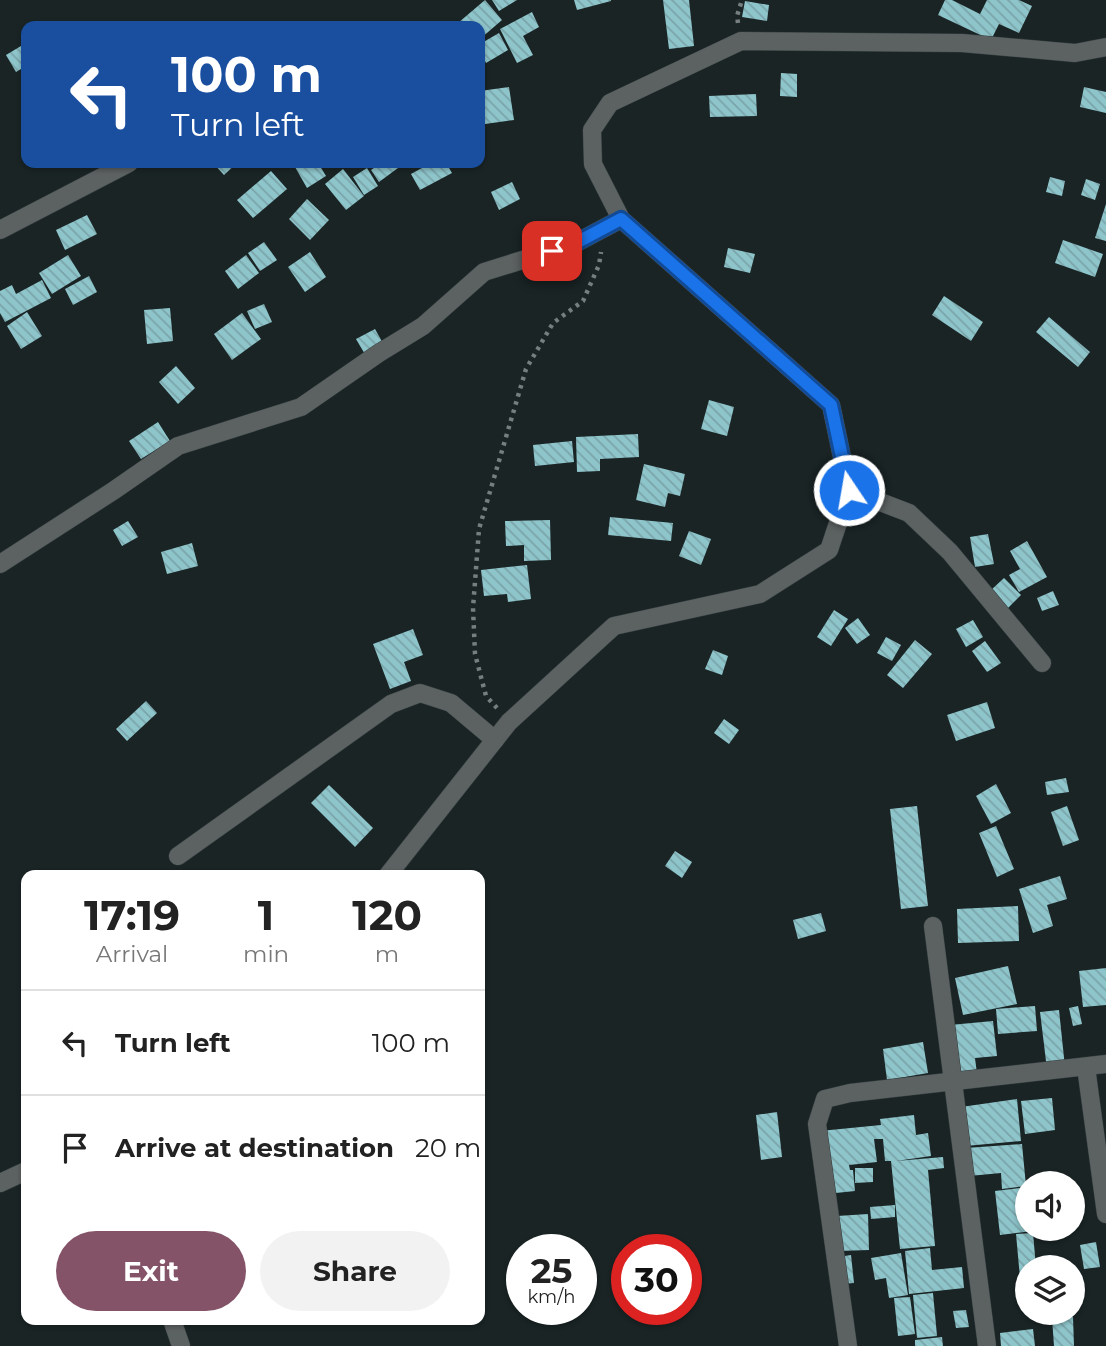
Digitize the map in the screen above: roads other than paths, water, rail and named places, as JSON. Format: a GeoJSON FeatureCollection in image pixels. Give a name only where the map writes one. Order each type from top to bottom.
{"type":"FeatureCollection","features":[{"type":"Feature","properties":{"kind":"street"},"geometry":{"type":"LineString","coordinates":[[392,870],[509,722],[614,626],[760,594],[829,550],[849,490],[831,405],[621,219],[593,164],[592,130],[610,103],[741,41],[962,43],[1075,53],[1106,47]]}},
{"type":"Feature","properties":{"kind":"street"},"geometry":{"type":"LineString","coordinates":[[0,230],[120,168]]}},
{"type":"Feature","properties":{"kind":"street"},"geometry":{"type":"LineString","coordinates":[[0,564],[178,446],[301,407],[423,326],[484,272],[574,244],[621,219]]}},
{"type":"Feature","properties":{"kind":"street"},"geometry":{"type":"LineString","coordinates":[[849,490],[909,513],[950,552],[1042,663]]}},
{"type":"Feature","properties":{"kind":"street"},"geometry":{"type":"LineString","coordinates":[[178,856],[391,704],[420,693],[452,703],[495,740]]}},
{"type":"Feature","properties":{"kind":"street"},"geometry":{"type":"LineString","coordinates":[[933,926],[987,1346]]}},
{"type":"Feature","properties":{"kind":"street"},"geometry":{"type":"LineString","coordinates":[[848,1346],[817,1124],[825,1099],[850,1093],[1106,1065]]}},
{"type":"Feature","properties":{"kind":"street"},"geometry":{"type":"LineString","coordinates":[[1086,1067],[1106,1214]]}},
{"type":"Feature","properties":{"kind":"street"},"geometry":{"type":"LineString","coordinates":[[0,1183],[21,1173]]}},
{"type":"Feature","properties":{"kind":"street"},"geometry":{"type":"LineString","coordinates":[[174,1325],[181,1346]]}}]}
